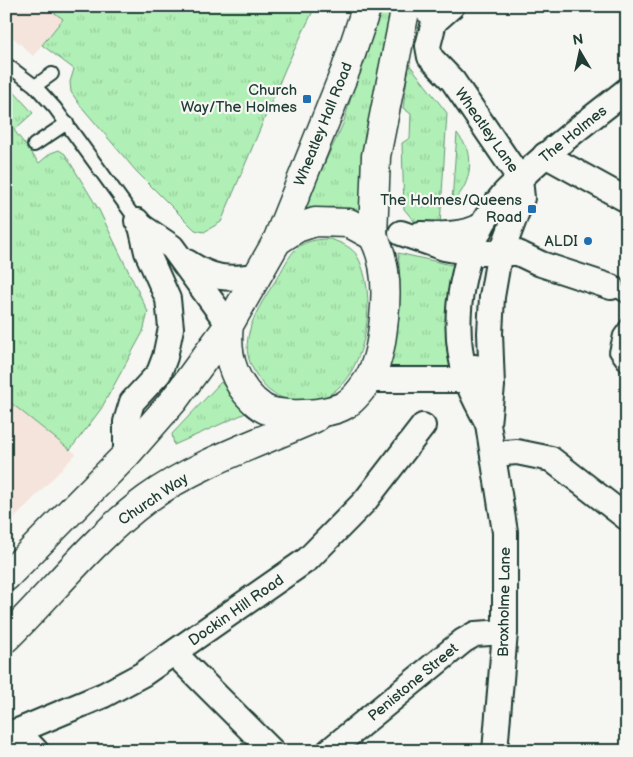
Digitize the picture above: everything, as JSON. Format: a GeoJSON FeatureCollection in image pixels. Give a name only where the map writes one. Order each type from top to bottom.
{"type":"FeatureCollection","features":[{"type":"Feature","properties":{"kind":"highway","name":"Wheatley Hall Road"},"geometry":{"type":"LineString","coordinates":[[367,6],[346,70],[277,241],[229,325],[227,340],[229,359],[237,379],[264,408],[283,414],[306,414],[335,410],[346,405],[368,380],[381,346],[385,311],[385,280],[373,236],[376,156],[430,10]]}},
{"type":"Feature","properties":{"kind":"highway","name":"Wheatley Hall Road"},"geometry":{"type":"LineString","coordinates":[[277,241],[297,228],[315,222],[349,223],[373,236]]}},
{"type":"Feature","properties":{"kind":"highway"},"geometry":{"type":"LineString","coordinates":[[6,577],[126,454],[174,400],[229,325]]}},
{"type":"Feature","properties":{"kind":"highway","name":"Church Way"},"geometry":{"type":"LineString","coordinates":[[6,638],[112,527],[148,499],[183,476],[335,410]]}},
{"type":"Feature","properties":{"kind":"street","name":"Wheatley Lane"},"geometry":{"type":"LineString","coordinates":[[430,10],[428,52],[433,62],[453,81],[520,179]]}},
{"type":"Feature","properties":{"kind":"street","name":"The Holmes"},"geometry":{"type":"LineString","coordinates":[[494,454],[488,424],[467,380],[459,337],[469,257],[482,225],[499,199],[545,155],[627,90]]}},
{"type":"Feature","properties":{"kind":"street"},"geometry":{"type":"LineString","coordinates":[[545,155],[626,198]]}},
{"type":"Feature","properties":{"kind":"street","name":"The Holmes"},"geometry":{"type":"LineString","coordinates":[[488,424],[492,386],[490,333],[492,297],[500,257],[522,198],[520,179]]}},
{"type":"Feature","properties":{"kind":"street"},"geometry":{"type":"LineString","coordinates":[[140,224],[167,242],[183,260],[229,325]]}},
{"type":"Feature","properties":{"kind":"street"},"geometry":{"type":"LineString","coordinates":[[126,454],[126,422],[132,402],[159,373],[165,357],[171,328],[168,299],[148,252],[140,224]]}},
{"type":"Feature","properties":{"kind":"street"},"geometry":{"type":"LineString","coordinates":[[373,236],[401,233],[461,232],[476,229],[482,225]]}},
{"type":"Feature","properties":{"kind":"street"},"geometry":{"type":"LineString","coordinates":[[401,233],[469,257],[500,257],[518,253],[541,264],[619,292]]}},
{"type":"Feature","properties":{"kind":"street"},"geometry":{"type":"LineString","coordinates":[[183,260],[204,273],[217,277],[230,279],[256,276]]}},
{"type":"Feature","properties":{"kind":"street","name":"The Holmes"},"geometry":{"type":"LineString","coordinates":[[467,380],[477,364],[490,333]]}},
{"type":"Feature","properties":{"kind":"street"},"geometry":{"type":"LineString","coordinates":[[368,380],[467,380]]}},
{"type":"Feature","properties":{"kind":"street","name":"Dockin Hill Road"},"geometry":{"type":"LineString","coordinates":[[12,734],[104,695],[174,653],[308,559],[365,501],[423,426]]}},
{"type":"Feature","properties":{"kind":"street"},"geometry":{"type":"LineString","coordinates":[[494,454],[517,452],[551,459],[627,518]]}},
{"type":"Feature","properties":{"kind":"street","name":"Broxholme Lane"},"geometry":{"type":"LineString","coordinates":[[494,454],[505,532],[505,632],[496,751]]}},
{"type":"Feature","properties":{"kind":"street","name":"Penistone Street"},"geometry":{"type":"LineString","coordinates":[[329,751],[463,641],[475,634],[505,632]]}},
{"type":"Feature","properties":{"kind":"street"},"geometry":{"type":"LineString","coordinates":[[174,653],[272,751]]}},
{"type":"Feature","properties":{"kind":"street"},"geometry":{"type":"LineString","coordinates":[[12,734],[36,751]]}},
{"type":"Feature","properties":{"kind":"lane"},"geometry":{"type":"LineString","coordinates":[[6,64],[35,86],[67,123],[140,224]]}},
{"type":"Feature","properties":{"kind":"lane"},"geometry":{"type":"LineString","coordinates":[[35,86],[52,74]]}},
{"type":"Feature","properties":{"kind":"lane"},"geometry":{"type":"LineString","coordinates":[[34,145],[67,123]]}},
{"type":"Feature","properties":{"kind":"lane"},"geometry":{"type":"LineString","coordinates":[[627,325],[620,335],[616,352],[627,367]]}},
{"type":"Feature","properties":{"kind":"shaded area"},"geometry":{"type":"Polygon","coordinates":[[[6,6],[45,6],[63,19],[33,56],[6,31],[6,6]]]}},
{"type":"Feature","properties":{"kind":"shaded area"},"geometry":{"type":"Polygon","coordinates":[[[6,399],[76,454],[6,527],[6,399]]]}},
{"type":"Feature","properties":{"kind":"green space"},"geometry":{"type":"Polygon","coordinates":[[[45,6],[311,6],[314,9],[286,67],[221,222],[204,232],[195,230],[136,171],[80,105],[71,92],[70,82],[74,69],[42,45],[63,19],[45,6]]]}},
{"type":"Feature","properties":{"kind":"green space"},"geometry":{"type":"Polygon","coordinates":[[[379,6],[392,6],[361,166],[360,213],[335,207],[303,209],[343,124],[379,6]]]}},
{"type":"Feature","properties":{"kind":"green space"},"geometry":{"type":"Polygon","coordinates":[[[409,64],[447,113],[440,226],[414,221],[404,209],[402,143],[410,138],[411,114],[403,108],[409,64]]]}},
{"type":"Feature","properties":{"kind":"green space"},"geometry":{"type":"Polygon","coordinates":[[[6,83],[33,113],[14,130],[39,163],[51,153],[59,150],[65,154],[99,210],[148,312],[143,332],[101,409],[70,450],[6,399],[6,83]]]}},
{"type":"Feature","properties":{"kind":"green space"},"geometry":{"type":"Polygon","coordinates":[[[457,133],[467,148],[470,164],[465,185],[452,201],[457,133]]]}},
{"type":"Feature","properties":{"kind":"green space"},"geometry":{"type":"Polygon","coordinates":[[[330,239],[354,251],[363,270],[367,288],[368,309],[366,330],[361,350],[353,368],[342,384],[329,395],[309,400],[281,397],[265,387],[253,369],[248,357],[247,344],[249,332],[259,308],[294,251],[308,242],[330,239]]]}},
{"type":"Feature","properties":{"kind":"green space"},"geometry":{"type":"Polygon","coordinates":[[[398,253],[456,266],[448,344],[451,369],[386,372],[395,343],[399,313],[398,253]]]}},
{"type":"Feature","properties":{"kind":"green space"},"geometry":{"type":"Polygon","coordinates":[[[221,382],[239,405],[248,412],[174,445],[172,434],[221,382]]]}},
{"type":"Feature","properties":{"kind":"place","name":"Church Way/The Holmes"},"geometry":{"type":"Point","coordinates":[307,99]}},
{"type":"Feature","properties":{"kind":"place","name":"The Holmes/Queens Road"},"geometry":{"type":"Point","coordinates":[532,209]}},
{"type":"Feature","properties":{"kind":"place","name":"ALDI"},"geometry":{"type":"Point","coordinates":[588,241]}}]}
